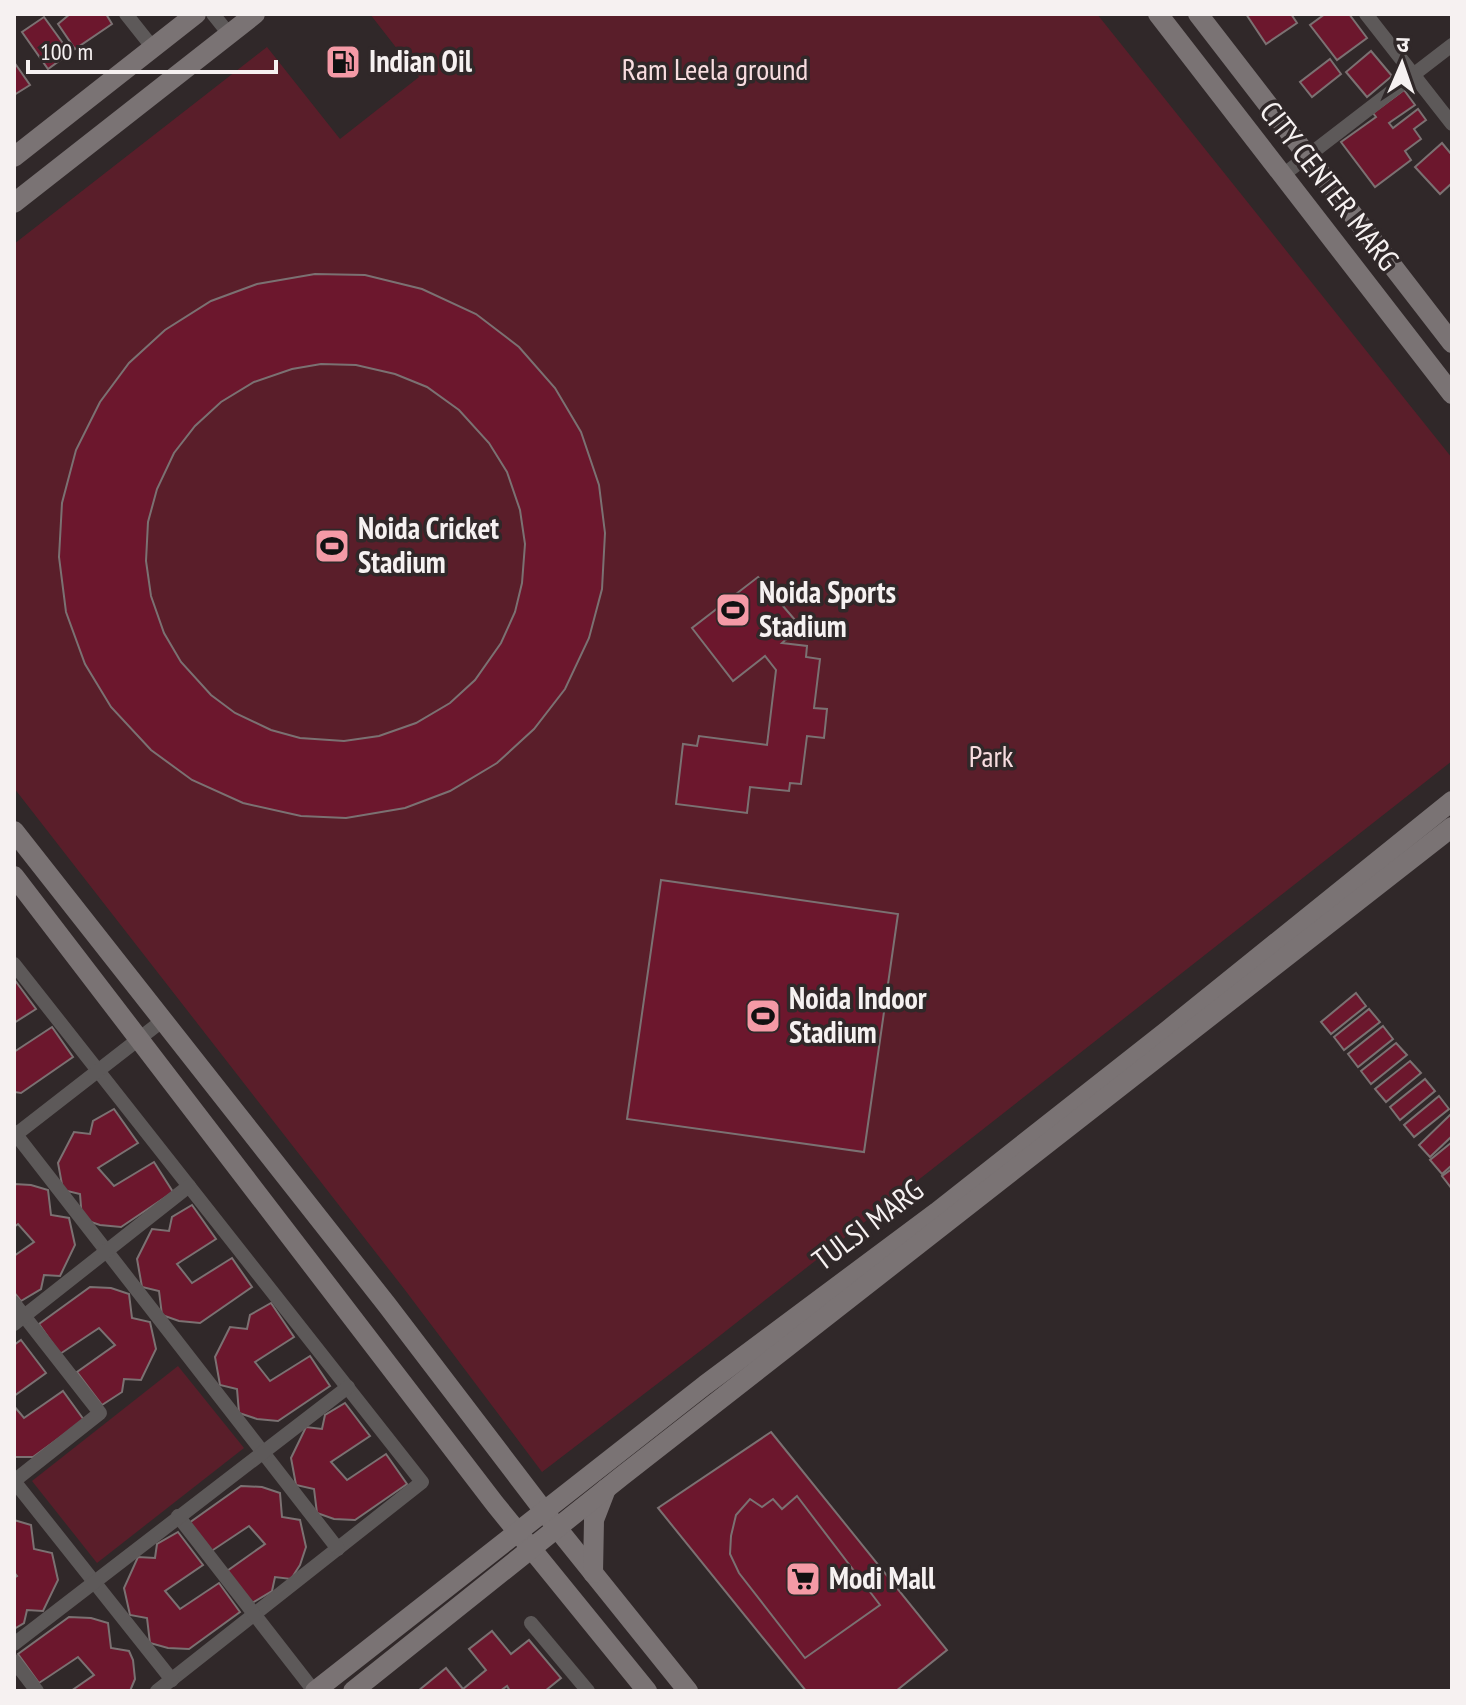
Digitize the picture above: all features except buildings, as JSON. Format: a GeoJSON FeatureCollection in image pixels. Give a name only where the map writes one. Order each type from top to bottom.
{"type":"FeatureCollection","features":[{"type":"Feature","properties":{"kind":"street"},"geometry":{"type":"LineString","coordinates":[[126,14],[153,48]]}},
{"type":"Feature","properties":{"kind":"street"},"geometry":{"type":"LineString","coordinates":[[14,157],[196,14]]}},
{"type":"Feature","properties":{"kind":"street"},"geometry":{"type":"LineString","coordinates":[[213,14],[229,34]]}},
{"type":"Feature","properties":{"kind":"street"},"geometry":{"type":"LineString","coordinates":[[14,203],[255,14]]}},
{"type":"Feature","properties":{"kind":"street","name":"CITY CENTER MARG"},"geometry":{"type":"LineString","coordinates":[[1158,14],[1452,394]]}},
{"type":"Feature","properties":{"kind":"street","name":"CITY CENTER MARG"},"geometry":{"type":"LineString","coordinates":[[1198,14],[1452,343]]}},
{"type":"Feature","properties":{"kind":"street"},"geometry":{"type":"LineString","coordinates":[[1375,17],[1452,124]]}},
{"type":"Feature","properties":{"kind":"street"},"geometry":{"type":"LineString","coordinates":[[1283,175],[1452,45]]}},
{"type":"Feature","properties":{"kind":"street","name":"TULSI MARG"},"geometry":{"type":"LineString","coordinates":[[315,1691],[518,1531],[550,1520],[606,1489],[1173,1037],[1452,801]]}},
{"type":"Feature","properties":{"kind":"street","name":"TULSI MARG"},"geometry":{"type":"LineString","coordinates":[[353,1691],[533,1548],[550,1520],[705,1385],[1452,827]]}},
{"type":"Feature","properties":{"kind":"street"},"geometry":{"type":"LineString","coordinates":[[14,831],[387,1305],[550,1520],[688,1691]]}},
{"type":"Feature","properties":{"kind":"street"},"geometry":{"type":"LineString","coordinates":[[14,876],[518,1531],[647,1691]]}},
{"type":"Feature","properties":{"kind":"street"},"geometry":{"type":"LineString","coordinates":[[14,964],[422,1482],[157,1691]]}},
{"type":"Feature","properties":{"kind":"street"},"geometry":{"type":"LineString","coordinates":[[162,1021],[15,1134],[338,1549]]}},
{"type":"Feature","properties":{"kind":"street"},"geometry":{"type":"LineString","coordinates":[[19,1320],[189,1186]]}},
{"type":"Feature","properties":{"kind":"street"},"geometry":{"type":"LineString","coordinates":[[14,1303],[19,1320],[100,1413],[14,1481],[172,1680]]}},
{"type":"Feature","properties":{"kind":"street"},"geometry":{"type":"LineString","coordinates":[[14,1644],[348,1387]]}},
{"type":"Feature","properties":{"kind":"street"},"geometry":{"type":"LineString","coordinates":[[593,1573],[594,1520],[606,1489]]}},
{"type":"Feature","properties":{"kind":"street"},"geometry":{"type":"LineString","coordinates":[[178,1516],[315,1691]]}},
{"type":"Feature","properties":{"kind":"street"},"geometry":{"type":"LineString","coordinates":[[531,1623],[588,1691]]}},
{"type":"Feature","properties":{"kind":"street"},"geometry":{"type":"LineString","coordinates":[[14,1661],[37,1691]]}},
{"type":"Feature","properties":{"kind":"green space","name":"Noida Sports Stadium"},"geometry":{"type":"Polygon","coordinates":[[[370,14],[1097,14],[1452,458],[1452,761],[542,1472],[405,1290],[14,788],[14,244],[267,47],[340,139],[419,77],[370,14]]]}},
{"type":"Feature","properties":{"kind":"green space"},"geometry":{"type":"Polygon","coordinates":[[[178,1366],[244,1448],[97,1563],[32,1481],[178,1366]]]}},
{"type":"Feature","properties":{"kind":"place","name":"Indian Oil"},"geometry":{"type":"Point","coordinates":[343,62]}},
{"type":"Feature","properties":{"kind":"place","name":"Noida Cricket Stadium"},"geometry":{"type":"Point","coordinates":[332,546]}},
{"type":"Feature","properties":{"kind":"place","name":"Noida Sports Stadium"},"geometry":{"type":"Point","coordinates":[733,610]}},
{"type":"Feature","properties":{"kind":"place","name":"Noida Indoor Stadium"},"geometry":{"type":"Point","coordinates":[763,1016]}},
{"type":"Feature","properties":{"kind":"place","name":"Modi Mall"},"geometry":{"type":"Point","coordinates":[803,1579]}},
{"type":"Feature","properties":{"kind":"park label","name":"Ram Leela ground"},"geometry":{"type":"Point","coordinates":[715,70]}},
{"type":"Feature","properties":{"kind":"park label","name":"Park"},"geometry":{"type":"Point","coordinates":[991,757]}}]}
